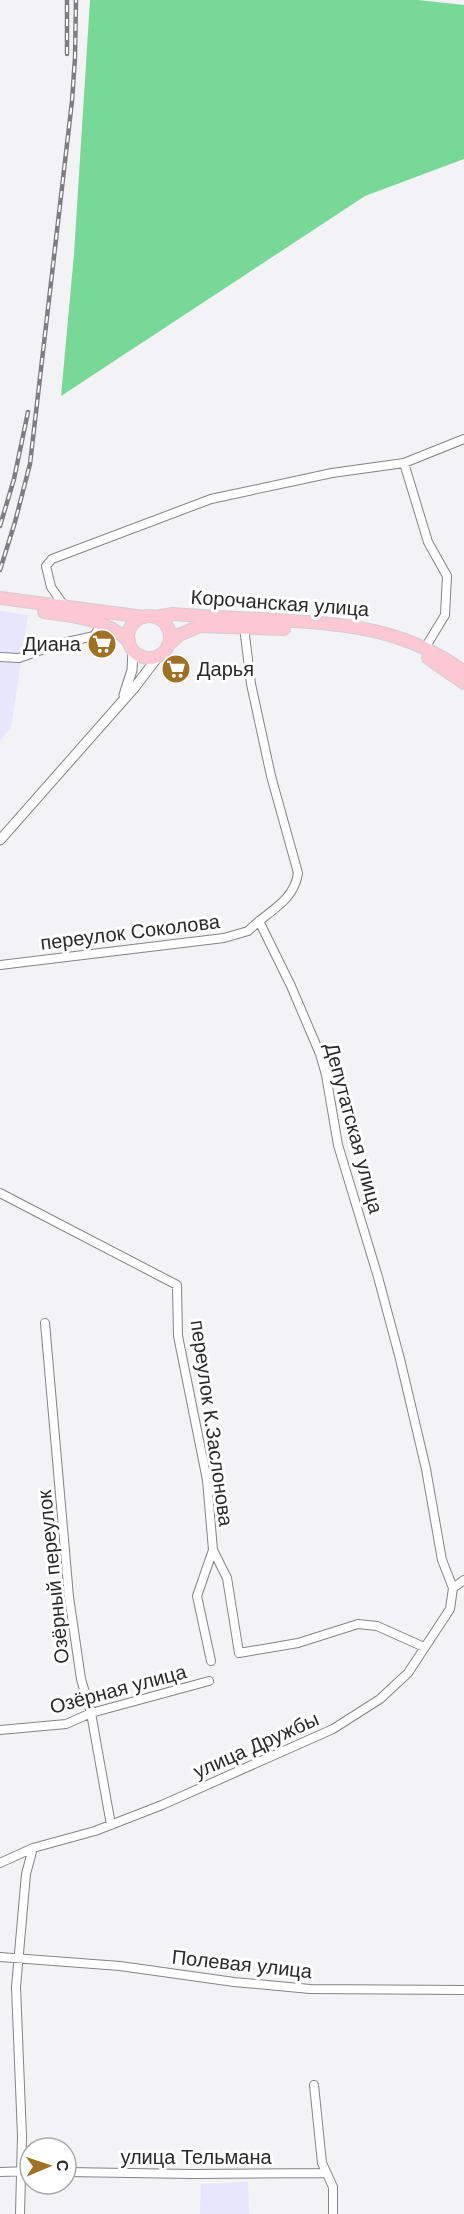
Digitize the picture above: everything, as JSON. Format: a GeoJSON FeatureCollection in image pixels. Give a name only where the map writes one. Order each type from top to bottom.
{"type":"FeatureCollection","features":[{"type":"Feature","properties":{"kind":"main road","name":"Корочанская улица"},"geometry":{"type":"LineString","coordinates":[[0,598],[149,617],[173,615],[358,626],[425,648],[464,672]]}},
{"type":"Feature","properties":{"kind":"main road"},"geometry":{"type":"LineString","coordinates":[[0,605],[102,622],[131,646],[146,657],[164,650],[170,635],[168,628],[161,620],[149,617],[135,621],[129,632],[131,646]]}},
{"type":"Feature","properties":{"kind":"main road","name":"Корочанская улица"},"geometry":{"type":"LineString","coordinates":[[164,650],[180,635],[200,626],[358,633],[407,647],[435,662],[464,683]]}},
{"type":"Feature","properties":{"kind":"street"},"geometry":{"type":"LineString","coordinates":[[65,607],[51,587],[46,571],[46,566],[52,559],[211,499],[332,473],[404,463],[464,440]]}},
{"type":"Feature","properties":{"kind":"street"},"geometry":{"type":"LineString","coordinates":[[404,463],[428,542],[447,576],[445,615],[425,648]]}},
{"type":"Feature","properties":{"kind":"street"},"geometry":{"type":"LineString","coordinates":[[0,657],[19,658],[57,644],[94,636],[102,622]]}},
{"type":"Feature","properties":{"kind":"street"},"geometry":{"type":"LineString","coordinates":[[244,627],[251,684],[271,776],[298,873],[297,885],[289,897],[259,921]]}},
{"type":"Feature","properties":{"kind":"street"},"geometry":{"type":"LineString","coordinates":[[121,702],[132,670],[131,646]]}},
{"type":"Feature","properties":{"kind":"street"},"geometry":{"type":"LineString","coordinates":[[0,840],[164,650]]}},
{"type":"Feature","properties":{"kind":"street","name":"переулок Соколова"},"geometry":{"type":"LineString","coordinates":[[0,964],[224,938],[248,931],[259,921]]}},
{"type":"Feature","properties":{"kind":"street","name":"Депутатская улица"},"geometry":{"type":"LineString","coordinates":[[259,921],[296,996],[320,1054],[338,1145],[400,1359],[426,1469],[442,1560],[453,1588]]}},
{"type":"Feature","properties":{"kind":"street","name":"переулок К.Заслонова"},"geometry":{"type":"LineString","coordinates":[[0,1193],[177,1284],[178,1336],[207,1480],[213,1550],[227,1578],[239,1653],[298,1643],[358,1624],[377,1626],[424,1647]]}},
{"type":"Feature","properties":{"kind":"street","name":"Озёрный переулок"},"geometry":{"type":"LineString","coordinates":[[45,1323],[69,1598],[81,1679],[91,1713],[111,1825]]}},
{"type":"Feature","properties":{"kind":"street","name":"переулок К.Заслонова"},"geometry":{"type":"LineString","coordinates":[[211,1661],[197,1596],[213,1550]]}},
{"type":"Feature","properties":{"kind":"street"},"geometry":{"type":"LineString","coordinates":[[453,1588],[464,1580]]}},
{"type":"Feature","properties":{"kind":"street","name":"улица Дружбы"},"geometry":{"type":"LineString","coordinates":[[0,1863],[33,1848],[111,1825],[162,1805],[333,1729],[380,1698],[408,1673],[450,1609],[453,1588]]}},
{"type":"Feature","properties":{"kind":"street","name":"Озёрная улица"},"geometry":{"type":"LineString","coordinates":[[0,1730],[66,1724],[91,1713],[209,1681]]}},
{"type":"Feature","properties":{"kind":"street"},"geometry":{"type":"LineString","coordinates":[[21,2136],[15,1987],[26,1874],[33,1848]]}},
{"type":"Feature","properties":{"kind":"street","name":"Полевая улица"},"geometry":{"type":"LineString","coordinates":[[0,1957],[120,1966],[243,1983],[310,1989],[464,1990]]}},
{"type":"Feature","properties":{"kind":"street"},"geometry":{"type":"LineString","coordinates":[[314,2085],[322,2163],[333,2187],[333,2214]]}},
{"type":"Feature","properties":{"kind":"street"},"geometry":{"type":"LineString","coordinates":[[0,2172],[18,2171]]}},
{"type":"Feature","properties":{"kind":"street","name":"улица Тельмана"},"geometry":{"type":"LineString","coordinates":[[78,2172],[326,2173]]}},
{"type":"Feature","properties":{"kind":"street"},"geometry":{"type":"LineString","coordinates":[[20,2196],[20,2214]]}},
{"type":"Feature","properties":{"kind":"shaded area"},"geometry":{"type":"Polygon","coordinates":[[[0,611],[28,615],[11,727],[0,741],[0,611]]]}},
{"type":"Feature","properties":{"kind":"shaded area"},"geometry":{"type":"Polygon","coordinates":[[[248,2182],[249,2214],[200,2214],[201,2184],[248,2182]]]}},
{"type":"Feature","properties":{"kind":"green space"},"geometry":{"type":"Polygon","coordinates":[[[90,0],[418,0],[464,5],[464,159],[365,196],[61,396],[74,254],[90,0]]]}},
{"type":"Feature","properties":{"kind":"railway"},"geometry":{"type":"LineString","coordinates":[[67,0],[67,54]]}},
{"type":"Feature","properties":{"kind":"railway"},"geometry":{"type":"LineString","coordinates":[[0,570],[30,464],[72,101],[76,0]]}},
{"type":"Feature","properties":{"kind":"railway"},"geometry":{"type":"LineString","coordinates":[[0,526],[14,479],[28,412]]}},
{"type":"Feature","properties":{"kind":"place","name":"Диана"},"geometry":{"type":"Point","coordinates":[102,644]}},
{"type":"Feature","properties":{"kind":"place","name":"Дарья"},"geometry":{"type":"Point","coordinates":[176,669]}}]}
